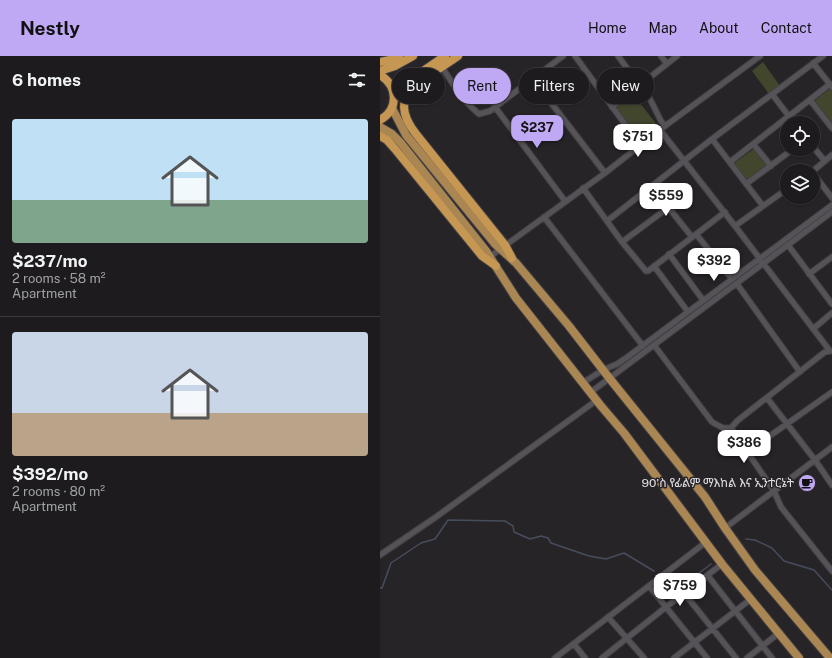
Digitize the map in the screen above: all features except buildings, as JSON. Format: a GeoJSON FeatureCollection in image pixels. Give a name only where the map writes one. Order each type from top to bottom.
{"type":"FeatureCollection","features":[{"type":"Feature","properties":{"kind":"highway"},"geometry":{"type":"LineString","coordinates":[[380,62],[394,59],[399,56]]}},
{"type":"Feature","properties":{"kind":"highway"},"geometry":{"type":"LineString","coordinates":[[380,71],[413,56]]}},
{"type":"Feature","properties":{"kind":"highway"},"geometry":{"type":"LineString","coordinates":[[427,68],[445,56]]}},
{"type":"Feature","properties":{"kind":"highway"},"geometry":{"type":"LineString","coordinates":[[458,56],[414,87],[408,93],[405,100],[405,117],[408,124],[512,258]]}},
{"type":"Feature","properties":{"kind":"highway"},"geometry":{"type":"LineString","coordinates":[[380,75],[387,80],[392,88]]}},
{"type":"Feature","properties":{"kind":"highway"},"geometry":{"type":"LineString","coordinates":[[380,120],[389,113],[393,104]]}},
{"type":"Feature","properties":{"kind":"highway"},"geometry":{"type":"LineString","coordinates":[[380,136],[387,140],[496,266]]}},
{"type":"Feature","properties":{"kind":"main road"},"geometry":{"type":"LineString","coordinates":[[392,108],[406,135],[503,247]]}},
{"type":"Feature","properties":{"kind":"main road"},"geometry":{"type":"LineString","coordinates":[[380,127],[392,134],[400,142],[488,258]]}},
{"type":"Feature","properties":{"kind":"main road"},"geometry":{"type":"LineString","coordinates":[[512,258],[560,315],[705,497],[755,570],[829,657]]}},
{"type":"Feature","properties":{"kind":"main road"},"geometry":{"type":"LineString","coordinates":[[496,266],[516,298],[624,433],[722,564],[799,658]]}},
{"type":"Feature","properties":{"kind":"street"},"geometry":{"type":"LineString","coordinates":[[546,68],[562,56]]}},
{"type":"Feature","properties":{"kind":"street"},"geometry":{"type":"LineString","coordinates":[[575,56],[641,146]]}},
{"type":"Feature","properties":{"kind":"street"},"geometry":{"type":"LineString","coordinates":[[618,56],[627,68]]}},
{"type":"Feature","properties":{"kind":"street"},"geometry":{"type":"LineString","coordinates":[[661,56],[667,64]]}},
{"type":"Feature","properties":{"kind":"street"},"geometry":{"type":"LineString","coordinates":[[654,74],[677,56]]}},
{"type":"Feature","properties":{"kind":"street"},"geometry":{"type":"LineString","coordinates":[[488,258],[605,173],[662,128],[760,56]]}},
{"type":"Feature","properties":{"kind":"street"},"geometry":{"type":"LineString","coordinates":[[607,221],[712,139],[823,56]]}},
{"type":"Feature","properties":{"kind":"street"},"geometry":{"type":"LineString","coordinates":[[772,94],[789,116],[831,86],[813,63]]}},
{"type":"Feature","properties":{"kind":"street"},"geometry":{"type":"LineString","coordinates":[[442,67],[470,106],[478,114],[490,111],[519,88]]}},
{"type":"Feature","properties":{"kind":"street"},"geometry":{"type":"LineString","coordinates":[[810,100],[832,128]]}},
{"type":"Feature","properties":{"kind":"street"},"geometry":{"type":"LineString","coordinates":[[552,104],[605,173]]}},
{"type":"Feature","properties":{"kind":"street"},"geometry":{"type":"LineString","coordinates":[[612,107],[616,104]]}},
{"type":"Feature","properties":{"kind":"street"},"geometry":{"type":"LineString","coordinates":[[650,104],[662,128],[685,161],[831,351]]}},
{"type":"Feature","properties":{"kind":"street"},"geometry":{"type":"LineString","coordinates":[[494,107],[565,201]]}},
{"type":"Feature","properties":{"kind":"street"},"geometry":{"type":"LineString","coordinates":[[730,162],[780,123]]}},
{"type":"Feature","properties":{"kind":"street"},"geometry":{"type":"LineString","coordinates":[[712,139],[763,206]]}},
{"type":"Feature","properties":{"kind":"street"},"geometry":{"type":"LineString","coordinates":[[754,145],[770,166]]}},
{"type":"Feature","properties":{"kind":"street"},"geometry":{"type":"LineString","coordinates":[[820,155],[825,161]]}},
{"type":"Feature","properties":{"kind":"street"},"geometry":{"type":"LineString","coordinates":[[746,184],[784,156]]}},
{"type":"Feature","properties":{"kind":"street"},"geometry":{"type":"LineString","coordinates":[[820,166],[832,156]]}},
{"type":"Feature","properties":{"kind":"street"},"geometry":{"type":"LineString","coordinates":[[820,182],[832,198]]}},
{"type":"Feature","properties":{"kind":"street"},"geometry":{"type":"LineString","coordinates":[[652,187],[732,279]]}},
{"type":"Feature","properties":{"kind":"street"},"geometry":{"type":"LineString","coordinates":[[583,188],[622,242],[646,271],[725,212]]}},
{"type":"Feature","properties":{"kind":"street"},"geometry":{"type":"LineString","coordinates":[[735,226],[780,194]]}},
{"type":"Feature","properties":{"kind":"street"},"geometry":{"type":"LineString","coordinates":[[584,382],[603,370],[617,364],[643,346],[832,205]]}},
{"type":"Feature","properties":{"kind":"street"},"geometry":{"type":"LineString","coordinates":[[622,242],[668,207]]}},
{"type":"Feature","properties":{"kind":"street"},"geometry":{"type":"LineString","coordinates":[[591,392],[832,212]]}},
{"type":"Feature","properties":{"kind":"street"},"geometry":{"type":"LineString","coordinates":[[544,217],[643,346]]}},
{"type":"Feature","properties":{"kind":"street"},"geometry":{"type":"LineString","coordinates":[[788,245],[832,304]]}},
{"type":"Feature","properties":{"kind":"street"},"geometry":{"type":"LineString","coordinates":[[669,254],[703,300]]}},
{"type":"Feature","properties":{"kind":"street"},"geometry":{"type":"LineString","coordinates":[[809,274],[832,257]]}},
{"type":"Feature","properties":{"kind":"street"},"geometry":{"type":"LineString","coordinates":[[654,266],[688,312]]}},
{"type":"Feature","properties":{"kind":"street"},"geometry":{"type":"LineString","coordinates":[[736,284],[800,372]]}},
{"type":"Feature","properties":{"kind":"street"},"geometry":{"type":"LineString","coordinates":[[813,329],[832,313]]}},
{"type":"Feature","properties":{"kind":"street"},"geometry":{"type":"LineString","coordinates":[[654,345],[712,422],[723,428],[731,428],[737,421],[824,352],[831,351]]}},
{"type":"Feature","properties":{"kind":"street"},"geometry":{"type":"LineString","coordinates":[[747,452],[832,392]]}},
{"type":"Feature","properties":{"kind":"street"},"geometry":{"type":"LineString","coordinates":[[767,398],[815,460],[832,486]]}},
{"type":"Feature","properties":{"kind":"street"},"geometry":{"type":"LineString","coordinates":[[380,554],[436,516],[597,400]]}},
{"type":"Feature","properties":{"kind":"street"},"geometry":{"type":"LineString","coordinates":[[731,428],[774,491],[781,507],[832,570]]}},
{"type":"Feature","properties":{"kind":"street"},"geometry":{"type":"LineString","coordinates":[[726,528],[832,448]]}},
{"type":"Feature","properties":{"kind":"street"},"geometry":{"type":"LineString","coordinates":[[555,658],[706,542]]}},
{"type":"Feature","properties":{"kind":"street"},"geometry":{"type":"LineString","coordinates":[[603,658],[722,564]]}},
{"type":"Feature","properties":{"kind":"street"},"geometry":{"type":"LineString","coordinates":[[708,576],[772,658]]}},
{"type":"Feature","properties":{"kind":"street"},"geometry":{"type":"LineString","coordinates":[[648,586],[707,658]]}},
{"type":"Feature","properties":{"kind":"street"},"geometry":{"type":"LineString","coordinates":[[684,593],[736,658]]}},
{"type":"Feature","properties":{"kind":"street"},"geometry":{"type":"LineString","coordinates":[[674,658],[751,599]]}},
{"type":"Feature","properties":{"kind":"street"},"geometry":{"type":"LineString","coordinates":[[608,617],[644,658]]}},
{"type":"Feature","properties":{"kind":"street"},"geometry":{"type":"LineString","coordinates":[[746,658],[779,633]]}},
{"type":"Feature","properties":{"kind":"street"},"geometry":{"type":"LineString","coordinates":[[574,644],[585,658]]}},
{"type":"Feature","properties":{"kind":"green space"},"geometry":{"type":"Polygon","coordinates":[[[763,62],[780,86],[769,94],[752,71],[763,62]]]}},
{"type":"Feature","properties":{"kind":"green space"},"geometry":{"type":"Polygon","coordinates":[[[831,88],[832,90],[832,125],[814,101],[831,88]]]}},
{"type":"Feature","properties":{"kind":"green space"},"geometry":{"type":"Polygon","coordinates":[[[621,104],[641,104],[657,125],[640,138],[616,108],[621,104]]]}},
{"type":"Feature","properties":{"kind":"green space"},"geometry":{"type":"Polygon","coordinates":[[[755,148],[769,166],[747,183],[733,164],[755,148]]]}},
{"type":"Feature","properties":{"kind":"waterway"},"geometry":{"type":"LineString","coordinates":[[380,588],[382,588],[391,563],[421,543],[435,539],[448,520],[505,521],[513,526],[514,532],[530,539],[541,536],[548,538],[551,543],[589,556],[606,559],[624,553],[654,571]]}},
{"type":"Feature","properties":{"kind":"waterway"},"geometry":{"type":"LineString","coordinates":[[746,539],[755,540],[772,548],[784,561],[814,570],[832,590]]}},
{"type":"Feature","properties":{"kind":"waterway"},"geometry":{"type":"LineString","coordinates":[[663,581],[673,593],[711,564]]}},
{"type":"Feature","properties":{"kind":"place","name":"90'ስ የፊልም ማእከል እና ኢንተርኔት"},"geometry":{"type":"Point","coordinates":[807,483]}}]}
